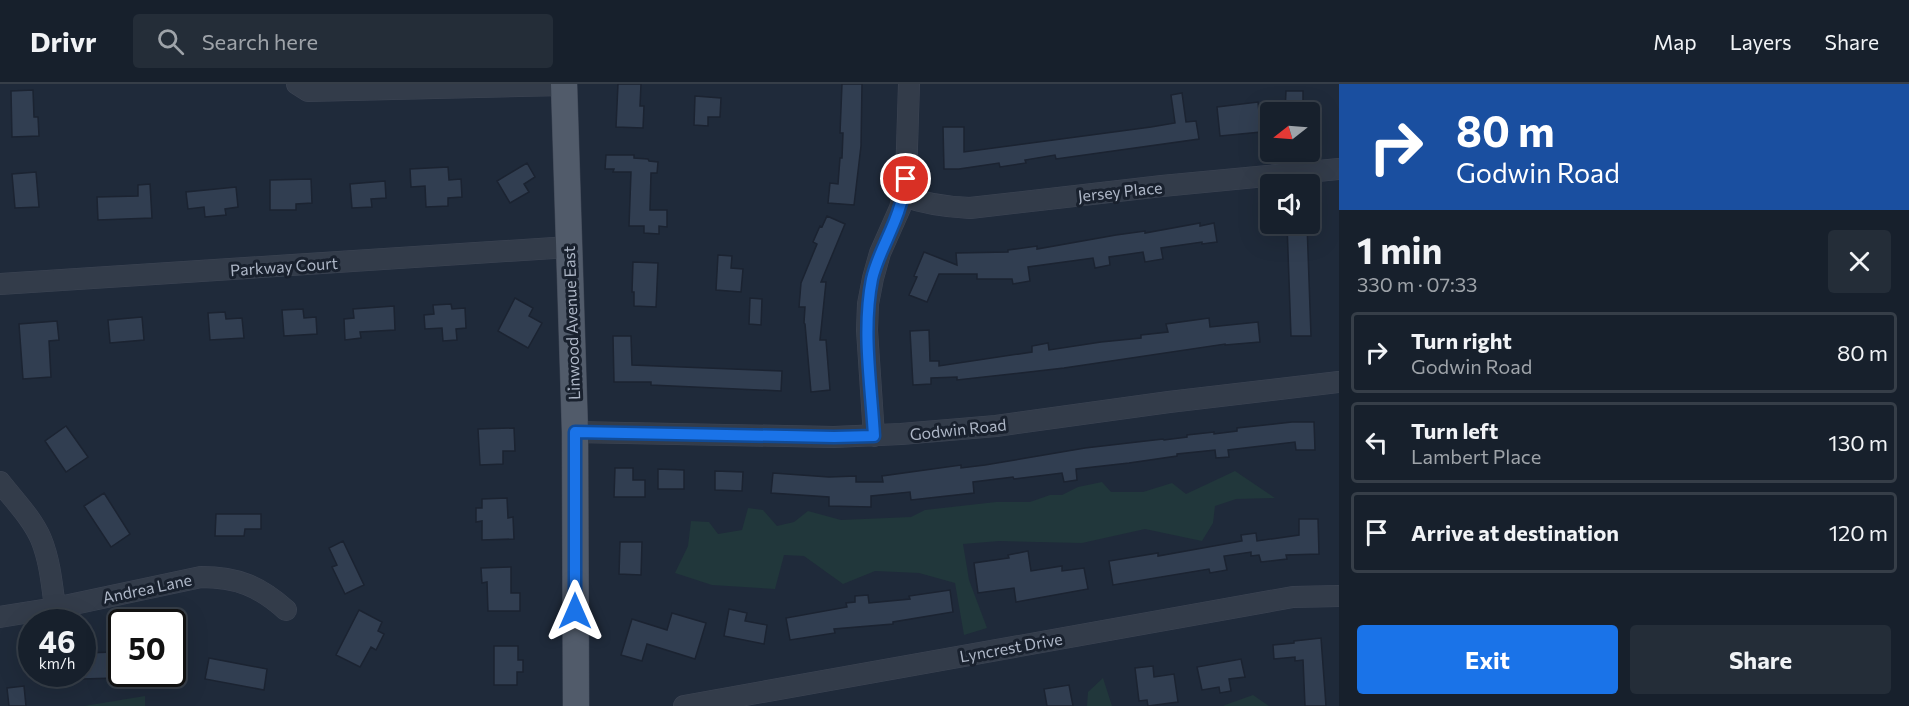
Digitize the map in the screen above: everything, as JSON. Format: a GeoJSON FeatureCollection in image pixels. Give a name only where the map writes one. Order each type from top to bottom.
{"type":"FeatureCollection","features":[{"type":"Feature","properties":{"kind":"main road","name":"Linwood Avenue East"},"geometry":{"type":"LineString","coordinates":[[564,85],[575,432],[576,706]]}},
{"type":"Feature","properties":{"kind":"street"},"geometry":{"type":"LineString","coordinates":[[297,84],[308,91],[564,85]]}},
{"type":"Feature","properties":{"kind":"street"},"geometry":{"type":"LineString","coordinates":[[874,436],[867,330],[868,304],[880,253],[903,196],[906,179],[909,84]]}},
{"type":"Feature","properties":{"kind":"street","name":"Jersey Place"},"geometry":{"type":"LineString","coordinates":[[903,196],[946,207],[970,208],[1150,187],[1339,169]]}},
{"type":"Feature","properties":{"kind":"street","name":"Parkway Court"},"geometry":{"type":"LineString","coordinates":[[0,284],[569,248]]}},
{"type":"Feature","properties":{"kind":"street","name":"Godwin Road"},"geometry":{"type":"LineString","coordinates":[[575,432],[874,436],[996,426],[1339,382]]}},
{"type":"Feature","properties":{"kind":"street"},"geometry":{"type":"LineString","coordinates":[[0,482],[22,509],[40,537],[47,555],[55,608]]}},
{"type":"Feature","properties":{"kind":"street","name":"Andrea Lane"},"geometry":{"type":"LineString","coordinates":[[0,617],[55,608],[201,577],[222,577],[240,581],[273,598],[286,610]]}},
{"type":"Feature","properties":{"kind":"street","name":"Lyncrest Drive"},"geometry":{"type":"LineString","coordinates":[[684,706],[1293,597],[1339,596]]}},
{"type":"Feature","properties":{"kind":"green space"},"geometry":{"type":"Polygon","coordinates":[[[1235,471],[1275,498],[1236,499],[1215,506],[1213,523],[1202,541],[1145,529],[1082,543],[999,541],[963,544],[969,580],[987,628],[964,635],[955,583],[919,573],[875,571],[843,584],[804,556],[784,555],[775,589],[712,585],[675,573],[688,546],[691,521],[709,522],[718,534],[742,530],[748,508],[763,510],[777,526],[794,522],[808,511],[841,520],[911,517],[925,510],[996,502],[1030,502],[1050,495],[1062,495],[1078,487],[1102,482],[1111,492],[1143,492],[1172,483],[1186,494],[1235,471]]]}},
{"type":"Feature","properties":{"kind":"green space"},"geometry":{"type":"Polygon","coordinates":[[[1103,678],[1112,706],[1087,706],[1088,692],[1103,678]]]}},
{"type":"Feature","properties":{"kind":"green space"},"geometry":{"type":"Polygon","coordinates":[[[1253,695],[1269,706],[1223,706],[1225,705],[1253,695]]]}},
{"type":"Feature","properties":{"kind":"green space"},"geometry":{"type":"Polygon","coordinates":[[[145,696],[145,706],[84,706],[145,696]]]}},
{"type":"Feature","properties":{"kind":"building"},"geometry":{"type":"Polygon","coordinates":[[[618,84],[641,84],[640,106],[644,106],[643,128],[616,127],[618,84]]]}},
{"type":"Feature","properties":{"kind":"building"},"geometry":{"type":"Polygon","coordinates":[[[842,84],[862,84],[861,146],[854,205],[828,203],[830,183],[838,184],[840,158],[842,158],[843,133],[840,133],[842,84]]]}},
{"type":"Feature","properties":{"kind":"building"},"geometry":{"type":"Polygon","coordinates":[[[33,90],[34,117],[38,117],[39,136],[12,137],[11,91],[33,90]]]}},
{"type":"Feature","properties":{"kind":"building"},"geometry":{"type":"Polygon","coordinates":[[[1286,91],[1303,91],[1303,102],[1285,102],[1286,91]]]}},
{"type":"Feature","properties":{"kind":"building"},"geometry":{"type":"Polygon","coordinates":[[[1182,93],[1186,122],[1196,121],[1199,139],[1056,159],[1055,155],[1000,167],[999,163],[944,169],[943,127],[964,127],[964,152],[1151,127],[1175,123],[1171,95],[1182,93]]]}},
{"type":"Feature","properties":{"kind":"building"},"geometry":{"type":"Polygon","coordinates":[[[695,96],[721,98],[720,117],[708,117],[708,126],[694,125],[695,96]]]}},
{"type":"Feature","properties":{"kind":"building"},"geometry":{"type":"Polygon","coordinates":[[[1258,102],[1260,132],[1220,136],[1217,107],[1258,102]]]}},
{"type":"Feature","properties":{"kind":"building"},"geometry":{"type":"Polygon","coordinates":[[[606,155],[634,155],[634,158],[658,162],[657,173],[651,173],[650,210],[667,210],[667,227],[659,226],[659,234],[644,233],[644,226],[629,226],[631,172],[613,172],[614,169],[605,169],[606,155]]]}},
{"type":"Feature","properties":{"kind":"building"},"geometry":{"type":"Polygon","coordinates":[[[527,163],[535,177],[524,184],[529,192],[510,203],[497,181],[527,163]]]}},
{"type":"Feature","properties":{"kind":"building"},"geometry":{"type":"Polygon","coordinates":[[[448,167],[449,180],[461,179],[462,197],[448,198],[448,206],[426,207],[425,186],[411,187],[410,169],[448,167]]]}},
{"type":"Feature","properties":{"kind":"building"},"geometry":{"type":"Polygon","coordinates":[[[36,172],[39,207],[15,208],[12,174],[36,172]]]}},
{"type":"Feature","properties":{"kind":"building"},"geometry":{"type":"Polygon","coordinates":[[[311,179],[312,203],[296,204],[296,210],[270,210],[270,180],[311,179]]]}},
{"type":"Feature","properties":{"kind":"building"},"geometry":{"type":"Polygon","coordinates":[[[385,181],[386,198],[371,199],[372,207],[352,208],[350,184],[385,181]]]}},
{"type":"Feature","properties":{"kind":"building"},"geometry":{"type":"Polygon","coordinates":[[[150,184],[152,218],[98,220],[97,197],[138,196],[138,185],[150,184]]]}},
{"type":"Feature","properties":{"kind":"building"},"geometry":{"type":"Polygon","coordinates":[[[236,187],[238,207],[225,209],[226,215],[205,217],[204,207],[188,209],[186,192],[236,187]]]}},
{"type":"Feature","properties":{"kind":"building"},"geometry":{"type":"Polygon","coordinates":[[[827,216],[845,224],[821,282],[826,282],[820,340],[826,340],[830,390],[811,392],[804,323],[805,307],[799,307],[801,283],[817,244],[813,242],[827,216]]]}},
{"type":"Feature","properties":{"kind":"building"},"geometry":{"type":"Polygon","coordinates":[[[1200,223],[1200,226],[1214,223],[1217,242],[1161,248],[1163,259],[1145,262],[1143,252],[1109,257],[1110,265],[1095,268],[1093,258],[1028,267],[1030,281],[1013,284],[1012,279],[977,279],[977,274],[939,274],[927,302],[909,295],[924,252],[957,265],[956,253],[1008,252],[1008,250],[1037,246],[1037,249],[1200,223]]]}},
{"type":"Feature","properties":{"kind":"building"},"geometry":{"type":"Polygon","coordinates":[[[1287,234],[1307,234],[1311,336],[1291,336],[1287,234]]]}},
{"type":"Feature","properties":{"kind":"building"},"geometry":{"type":"Polygon","coordinates":[[[718,255],[732,256],[731,268],[743,269],[741,292],[716,290],[718,255]]]}},
{"type":"Feature","properties":{"kind":"building"},"geometry":{"type":"Polygon","coordinates":[[[633,262],[658,263],[656,307],[634,306],[633,262]]]}},
{"type":"Feature","properties":{"kind":"building"},"geometry":{"type":"Polygon","coordinates":[[[515,298],[533,308],[529,316],[542,323],[528,348],[498,331],[515,298]]]}},
{"type":"Feature","properties":{"kind":"building"},"geometry":{"type":"Polygon","coordinates":[[[750,298],[762,299],[761,325],[749,324],[750,298]]]}},
{"type":"Feature","properties":{"kind":"building"},"geometry":{"type":"Polygon","coordinates":[[[451,304],[452,309],[465,308],[466,328],[456,329],[457,340],[443,341],[442,328],[425,329],[424,315],[434,314],[433,305],[451,304]]]}},
{"type":"Feature","properties":{"kind":"building"},"geometry":{"type":"Polygon","coordinates":[[[394,306],[395,330],[360,332],[361,338],[345,340],[344,319],[354,318],[353,309],[394,306]]]}},
{"type":"Feature","properties":{"kind":"building"},"geometry":{"type":"Polygon","coordinates":[[[303,309],[304,318],[316,317],[317,334],[284,336],[282,310],[303,309]]]}},
{"type":"Feature","properties":{"kind":"building"},"geometry":{"type":"Polygon","coordinates":[[[225,312],[226,319],[242,318],[244,338],[210,340],[208,313],[225,312]]]}},
{"type":"Feature","properties":{"kind":"building"},"geometry":{"type":"Polygon","coordinates":[[[142,317],[144,340],[110,343],[108,320],[142,317]]]}},
{"type":"Feature","properties":{"kind":"building"},"geometry":{"type":"Polygon","coordinates":[[[1209,318],[1210,327],[1258,322],[1260,342],[1225,344],[1064,368],[957,380],[957,377],[931,378],[931,384],[913,385],[910,331],[929,330],[930,361],[939,361],[939,366],[1032,352],[1032,346],[1048,343],[1049,350],[1141,338],[1141,335],[1168,332],[1166,324],[1209,318]]]}},
{"type":"Feature","properties":{"kind":"building"},"geometry":{"type":"Polygon","coordinates":[[[57,321],[59,340],[49,341],[51,377],[23,379],[19,324],[57,321]]]}},
{"type":"Feature","properties":{"kind":"building"},"geometry":{"type":"Polygon","coordinates":[[[613,336],[631,336],[632,365],[782,371],[781,391],[651,385],[651,382],[614,382],[613,336]]]}},
{"type":"Feature","properties":{"kind":"building"},"geometry":{"type":"Polygon","coordinates":[[[1314,422],[1315,450],[1296,450],[1295,442],[1228,450],[1229,457],[1216,458],[1215,450],[1177,454],[1177,456],[1076,469],[1077,480],[1064,482],[1062,473],[973,482],[974,493],[911,500],[910,492],[871,496],[871,507],[829,506],[829,497],[771,493],[773,473],[829,477],[856,476],[856,482],[883,482],[882,476],[961,465],[961,468],[985,465],[1085,448],[1214,432],[1214,434],[1237,431],[1237,428],[1314,422]]]}},
{"type":"Feature","properties":{"kind":"building"},"geometry":{"type":"Polygon","coordinates":[[[66,426],[88,457],[66,472],[45,441],[66,426]]]}},
{"type":"Feature","properties":{"kind":"building"},"geometry":{"type":"Polygon","coordinates":[[[514,428],[515,451],[503,451],[503,464],[480,465],[478,429],[514,428]]]}},
{"type":"Feature","properties":{"kind":"building"},"geometry":{"type":"Polygon","coordinates":[[[615,468],[633,468],[633,480],[645,480],[645,497],[614,497],[615,468]]]}},
{"type":"Feature","properties":{"kind":"building"},"geometry":{"type":"Polygon","coordinates":[[[658,469],[684,470],[684,489],[658,489],[658,469]]]}},
{"type":"Feature","properties":{"kind":"building"},"geometry":{"type":"Polygon","coordinates":[[[715,471],[743,472],[742,491],[715,490],[715,471]]]}},
{"type":"Feature","properties":{"kind":"building"},"geometry":{"type":"Polygon","coordinates":[[[104,493],[130,534],[111,547],[84,506],[104,493]]]}},
{"type":"Feature","properties":{"kind":"building"},"geometry":{"type":"Polygon","coordinates":[[[507,498],[508,518],[513,517],[514,539],[482,540],[482,521],[476,522],[476,508],[482,508],[482,499],[507,498]]]}},
{"type":"Feature","properties":{"kind":"building"},"geometry":{"type":"Polygon","coordinates":[[[216,514],[261,514],[261,529],[245,529],[244,536],[215,536],[216,514]]]}},
{"type":"Feature","properties":{"kind":"building"},"geometry":{"type":"Polygon","coordinates":[[[1299,519],[1318,519],[1319,554],[1286,555],[1287,559],[1261,562],[1259,555],[1251,556],[1251,552],[1224,556],[1227,570],[1210,573],[1209,569],[1113,585],[1109,561],[1158,553],[1158,556],[1242,541],[1241,535],[1256,533],[1257,541],[1299,535],[1299,519]]]}},
{"type":"Feature","properties":{"kind":"building"},"geometry":{"type":"Polygon","coordinates":[[[343,541],[364,585],[345,594],[332,567],[337,565],[329,548],[343,541]]]}},
{"type":"Feature","properties":{"kind":"building"},"geometry":{"type":"Polygon","coordinates":[[[620,542],[642,542],[641,575],[619,574],[620,542]]]}},
{"type":"Feature","properties":{"kind":"building"},"geometry":{"type":"Polygon","coordinates":[[[1028,551],[1031,571],[1062,566],[1062,571],[1084,568],[1088,589],[1016,602],[1014,588],[978,593],[974,563],[1009,558],[1008,555],[1028,551]]]}},
{"type":"Feature","properties":{"kind":"building"},"geometry":{"type":"Polygon","coordinates":[[[511,567],[511,593],[520,593],[520,611],[488,611],[487,582],[482,583],[481,568],[511,567]]]}},
{"type":"Feature","properties":{"kind":"building"},"geometry":{"type":"Polygon","coordinates":[[[950,590],[953,612],[893,622],[893,624],[834,629],[835,633],[790,640],[786,618],[847,607],[846,603],[855,602],[855,596],[868,595],[869,603],[910,599],[909,596],[950,590]]]}},
{"type":"Feature","properties":{"kind":"building"},"geometry":{"type":"Polygon","coordinates":[[[729,609],[747,613],[745,621],[767,625],[764,644],[724,636],[729,609]]]}},
{"type":"Feature","properties":{"kind":"building"},"geometry":{"type":"Polygon","coordinates":[[[359,610],[382,622],[378,631],[384,634],[376,650],[371,647],[360,667],[336,655],[359,610]]]}},
{"type":"Feature","properties":{"kind":"building"},"geometry":{"type":"Polygon","coordinates":[[[672,613],[706,623],[695,659],[647,644],[642,661],[621,655],[632,619],[667,630],[672,613]]]}},
{"type":"Feature","properties":{"kind":"building"},"geometry":{"type":"Polygon","coordinates":[[[1321,638],[1326,706],[1305,706],[1303,660],[1295,661],[1295,657],[1274,659],[1273,645],[1321,638]]]}},
{"type":"Feature","properties":{"kind":"building"},"geometry":{"type":"Polygon","coordinates":[[[494,646],[518,646],[518,660],[523,660],[523,672],[517,672],[517,685],[494,685],[494,646]]]}},
{"type":"Feature","properties":{"kind":"building"},"geometry":{"type":"Polygon","coordinates":[[[108,652],[108,678],[96,679],[96,653],[108,652]]]}},
{"type":"Feature","properties":{"kind":"building"},"geometry":{"type":"Polygon","coordinates":[[[209,658],[267,669],[264,690],[205,679],[209,658]]]}},
{"type":"Feature","properties":{"kind":"building"},"geometry":{"type":"Polygon","coordinates":[[[1241,659],[1245,677],[1229,679],[1231,691],[1220,693],[1219,687],[1202,690],[1197,667],[1241,659]]]}},
{"type":"Feature","properties":{"kind":"building"},"geometry":{"type":"Polygon","coordinates":[[[1153,666],[1154,677],[1174,674],[1178,702],[1148,706],[1147,700],[1139,701],[1135,668],[1153,666]]]}},
{"type":"Feature","properties":{"kind":"building"},"geometry":{"type":"Polygon","coordinates":[[[1069,685],[1073,706],[1047,706],[1044,689],[1069,685]]]}},
{"type":"Feature","properties":{"kind":"building"},"geometry":{"type":"Polygon","coordinates":[[[24,687],[26,706],[9,706],[7,688],[24,687]]]}},
{"type":"Feature","properties":{"kind":"route"},"geometry":{"type":"LineString","coordinates":[[575,611],[575,432],[874,436],[867,330],[868,304],[880,253],[900,208],[906,179]]}}]}
